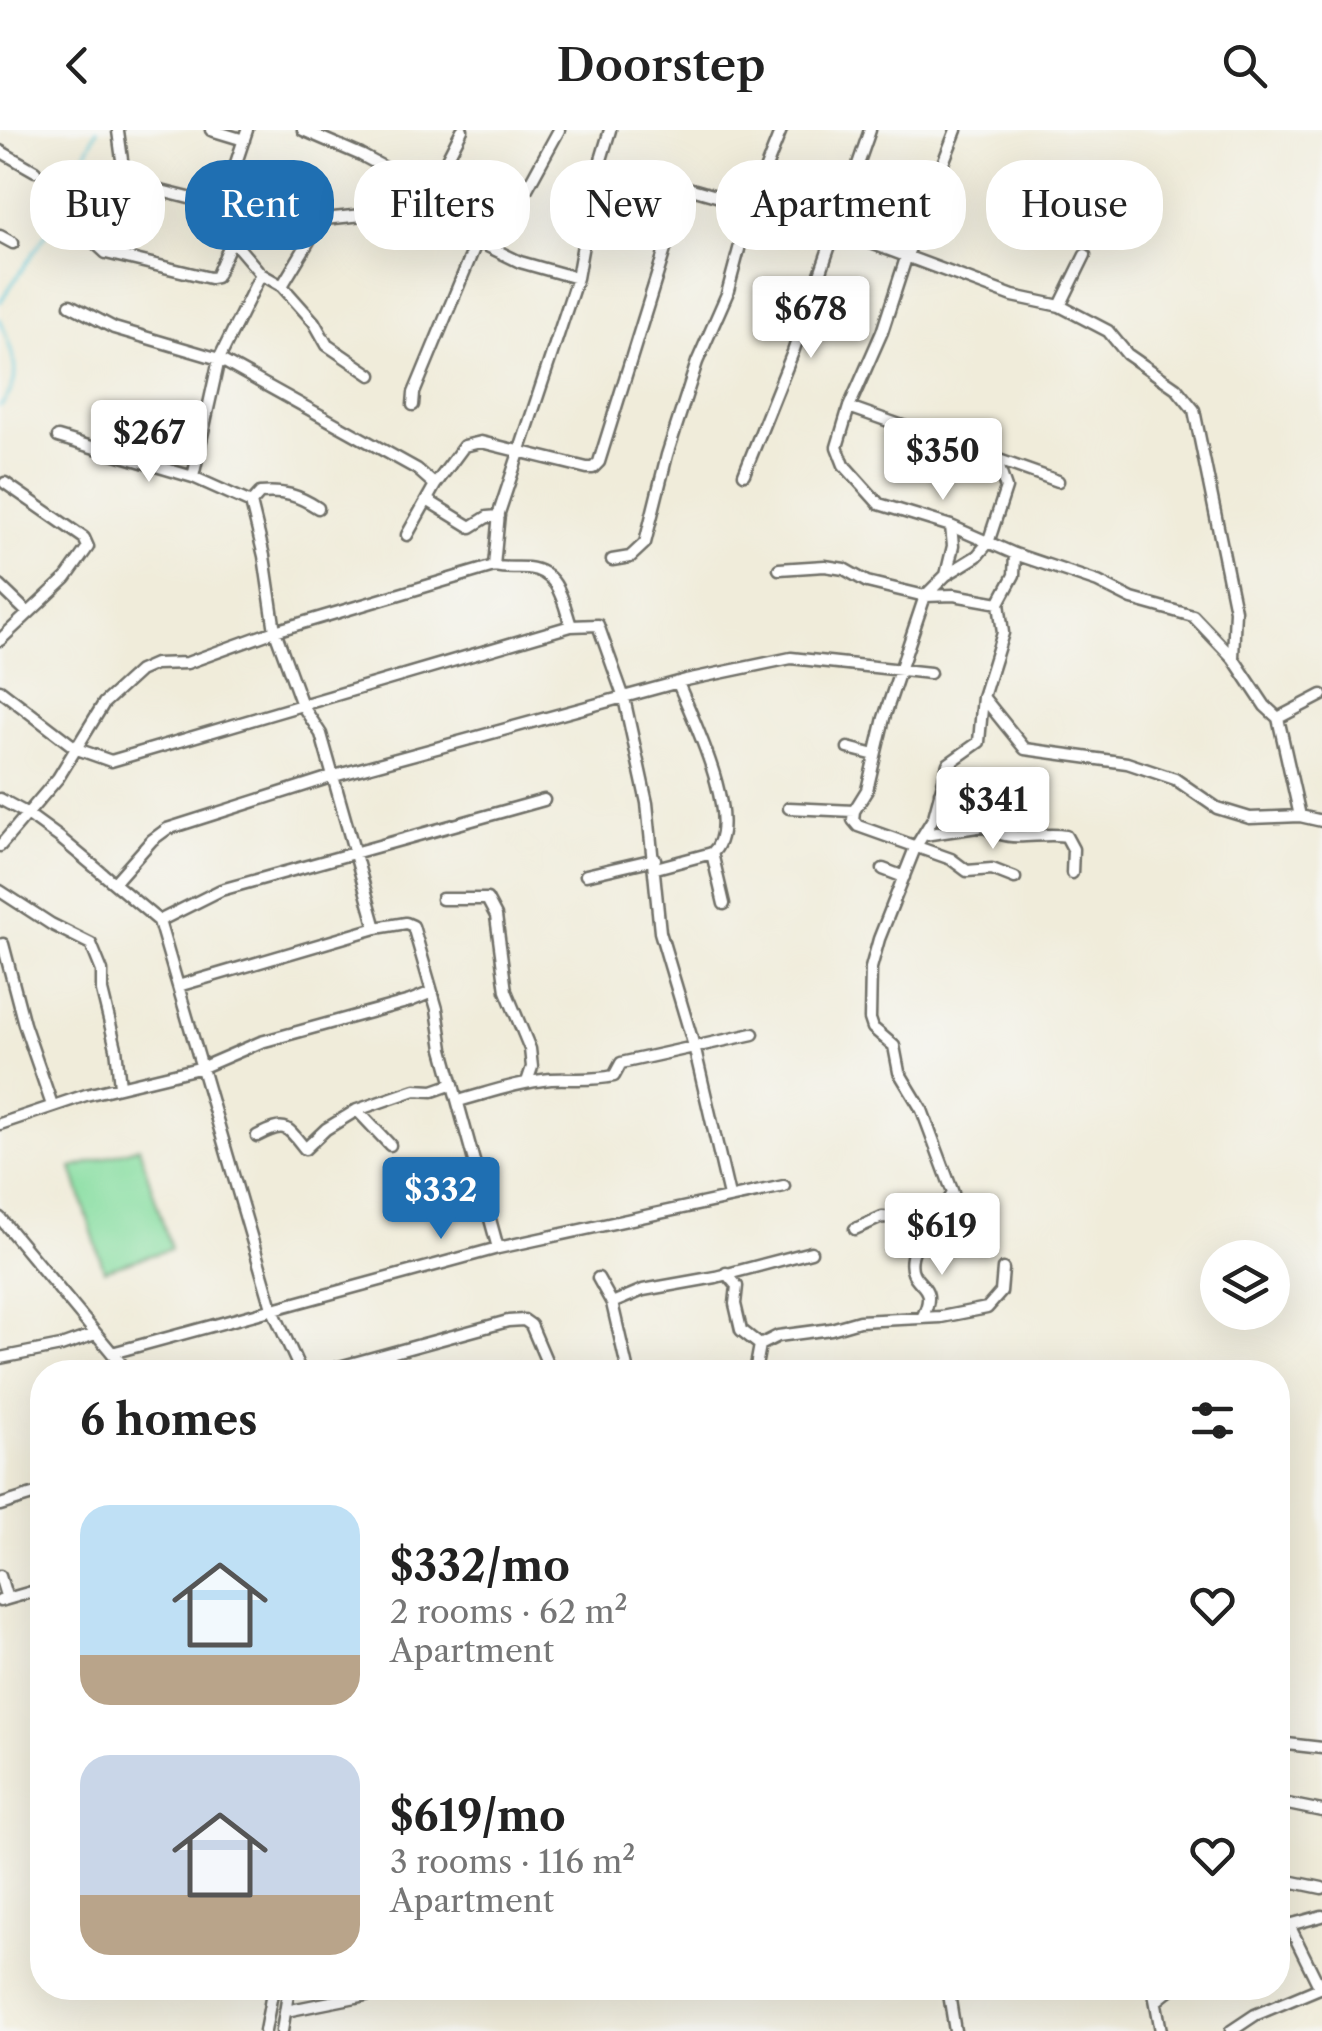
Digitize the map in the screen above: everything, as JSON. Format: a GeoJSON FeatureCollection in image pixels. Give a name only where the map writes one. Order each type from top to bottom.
{"type":"FeatureCollection","features":[{"type":"Feature","properties":{"kind":"street"},"geometry":{"type":"LineString","coordinates":[[211,130],[245,135],[237,160]]}},
{"type":"Feature","properties":{"kind":"street"},"geometry":{"type":"LineString","coordinates":[[303,130],[370,160]]}},
{"type":"Feature","properties":{"kind":"street"},"geometry":{"type":"LineString","coordinates":[[447,160],[462,130]]}},
{"type":"Feature","properties":{"kind":"street"},"geometry":{"type":"LineString","coordinates":[[530,183],[559,130]]}},
{"type":"Feature","properties":{"kind":"street"},"geometry":{"type":"LineString","coordinates":[[494,566],[499,516],[578,278],[594,184],[610,130]]}},
{"type":"Feature","properties":{"kind":"street"},"geometry":{"type":"LineString","coordinates":[[769,160],[781,130]]}},
{"type":"Feature","properties":{"kind":"street"},"geometry":{"type":"LineString","coordinates":[[860,160],[870,130]]}},
{"type":"Feature","properties":{"kind":"street"},"geometry":{"type":"LineString","coordinates":[[956,130],[882,332],[849,407],[837,446],[844,465],[879,504],[950,526],[1015,554],[1098,582],[1132,599],[1193,616],[1233,658],[1265,706],[1278,718],[1300,816]]}},
{"type":"Feature","properties":{"kind":"street"},"geometry":{"type":"LineString","coordinates":[[118,131],[128,181],[185,196]]}},
{"type":"Feature","properties":{"kind":"street"},"geometry":{"type":"LineString","coordinates":[[0,152],[30,168]]}},
{"type":"Feature","properties":{"kind":"street"},"geometry":{"type":"LineString","coordinates":[[407,534],[435,485],[464,446],[481,442],[593,468],[599,462],[688,188],[716,197]]}},
{"type":"Feature","properties":{"kind":"street"},"geometry":{"type":"LineString","coordinates":[[0,236],[14,243]]}},
{"type":"Feature","properties":{"kind":"street"},"geometry":{"type":"LineString","coordinates":[[103,250],[210,278],[221,270],[228,250]]}},
{"type":"Feature","properties":{"kind":"street"},"geometry":{"type":"LineString","coordinates":[[241,250],[261,274],[282,286],[314,322],[327,345],[371,375]]}},
{"type":"Feature","properties":{"kind":"street"},"geometry":{"type":"LineString","coordinates":[[282,286],[304,250]]}},
{"type":"Feature","properties":{"kind":"street"},"geometry":{"type":"LineString","coordinates":[[413,404],[446,310],[473,250]]}},
{"type":"Feature","properties":{"kind":"street"},"geometry":{"type":"LineString","coordinates":[[496,250],[520,262],[578,278]]}},
{"type":"Feature","properties":{"kind":"street"},"geometry":{"type":"LineString","coordinates":[[612,560],[630,556],[645,544],[666,455],[696,362],[727,294],[739,250]]}},
{"type":"Feature","properties":{"kind":"street"},"geometry":{"type":"LineString","coordinates":[[744,474],[769,418],[829,250]]}},
{"type":"Feature","properties":{"kind":"street"},"geometry":{"type":"LineString","coordinates":[[886,250],[1013,296],[1060,306],[1108,330],[1127,354],[1176,388],[1194,410],[1235,610],[1233,658]]}},
{"type":"Feature","properties":{"kind":"street"},"geometry":{"type":"LineString","coordinates":[[1060,306],[1085,255]]}},
{"type":"Feature","properties":{"kind":"street"},"geometry":{"type":"LineString","coordinates":[[193,478],[220,359],[261,274]]}},
{"type":"Feature","properties":{"kind":"street"},"geometry":{"type":"LineString","coordinates":[[70,305],[114,328],[220,359],[417,469],[435,485]]}},
{"type":"Feature","properties":{"kind":"street"},"geometry":{"type":"LineString","coordinates":[[849,407],[1058,480]]}},
{"type":"Feature","properties":{"kind":"street"},"geometry":{"type":"LineString","coordinates":[[58,437],[193,478],[251,503]]}},
{"type":"Feature","properties":{"kind":"street"},"geometry":{"type":"LineString","coordinates":[[996,459],[1006,488],[988,543],[977,556],[946,574],[925,596],[898,672],[867,790],[854,810],[853,820],[858,826],[951,859],[967,870],[992,869],[1015,878]]}},
{"type":"Feature","properties":{"kind":"street"},"geometry":{"type":"LineString","coordinates":[[0,640],[66,578],[88,547],[84,538],[5,483]]}},
{"type":"Feature","properties":{"kind":"street"},"geometry":{"type":"LineString","coordinates":[[251,503],[260,493],[281,492],[301,496],[318,508]]}},
{"type":"Feature","properties":{"kind":"street"},"geometry":{"type":"LineString","coordinates":[[427,500],[471,527],[499,516]]}},
{"type":"Feature","properties":{"kind":"street"},"geometry":{"type":"LineString","coordinates":[[251,503],[264,556],[275,631],[302,706],[322,734],[376,928]]}},
{"type":"Feature","properties":{"kind":"street"},"geometry":{"type":"LineString","coordinates":[[946,574],[953,546],[950,526]]}},
{"type":"Feature","properties":{"kind":"street"},"geometry":{"type":"LineString","coordinates":[[922,1318],[930,1303],[929,1295],[912,1272],[912,1254],[952,1193],[922,1110],[899,1072],[894,1046],[873,1028],[871,968],[915,848],[934,817],[948,764],[979,742],[983,697],[1003,633],[999,603],[1014,575],[1015,554]]}},
{"type":"Feature","properties":{"kind":"street"},"geometry":{"type":"LineString","coordinates":[[0,846],[58,778],[104,703],[138,671],[156,664],[188,663],[275,631],[494,566],[531,568],[550,578],[557,584],[571,626]]}},
{"type":"Feature","properties":{"kind":"street"},"geometry":{"type":"LineString","coordinates":[[780,569],[825,566],[844,569],[867,582],[925,596],[954,595],[999,603]]}},
{"type":"Feature","properties":{"kind":"street"},"geometry":{"type":"LineString","coordinates":[[0,586],[28,613]]}},
{"type":"Feature","properties":{"kind":"street"},"geometry":{"type":"LineString","coordinates":[[0,690],[76,749],[110,761],[571,626],[598,624],[624,698],[648,803],[660,932],[694,1046],[729,1196]]}},
{"type":"Feature","properties":{"kind":"street"},"geometry":{"type":"LineString","coordinates":[[114,883],[152,840],[167,830],[334,776],[678,683],[791,658],[930,673]]}},
{"type":"Feature","properties":{"kind":"street"},"geometry":{"type":"LineString","coordinates":[[586,875],[717,850],[722,835],[716,778],[678,683]]}},
{"type":"Feature","properties":{"kind":"street"},"geometry":{"type":"LineString","coordinates":[[1278,718],[1322,695]]}},
{"type":"Feature","properties":{"kind":"street"},"geometry":{"type":"LineString","coordinates":[[983,697],[1025,749],[1127,763],[1175,778],[1217,808],[1250,818],[1300,816],[1322,821]]}},
{"type":"Feature","properties":{"kind":"street"},"geometry":{"type":"LineString","coordinates":[[848,748],[875,755]]}},
{"type":"Feature","properties":{"kind":"street"},"geometry":{"type":"LineString","coordinates":[[940,792],[1002,835],[1066,836],[1073,849],[1072,873]]}},
{"type":"Feature","properties":{"kind":"street"},"geometry":{"type":"LineString","coordinates":[[0,799],[26,813],[160,920],[272,1308],[296,1360]]}},
{"type":"Feature","properties":{"kind":"street"},"geometry":{"type":"LineString","coordinates":[[160,920],[220,890],[544,800]]}},
{"type":"Feature","properties":{"kind":"street"},"geometry":{"type":"LineString","coordinates":[[789,808],[854,810]]}},
{"type":"Feature","properties":{"kind":"street"},"geometry":{"type":"LineString","coordinates":[[924,835],[984,826]]}},
{"type":"Feature","properties":{"kind":"street"},"geometry":{"type":"LineString","coordinates":[[712,853],[724,904]]}},
{"type":"Feature","properties":{"kind":"street"},"geometry":{"type":"LineString","coordinates":[[883,869],[904,877]]}},
{"type":"Feature","properties":{"kind":"street"},"geometry":{"type":"LineString","coordinates":[[0,892],[91,944],[102,971],[102,991],[116,1048],[120,1086]]}},
{"type":"Feature","properties":{"kind":"street"},"geometry":{"type":"LineString","coordinates":[[442,899],[488,900],[496,916],[506,991],[530,1049],[532,1067],[526,1082]]}},
{"type":"Feature","properties":{"kind":"street"},"geometry":{"type":"LineString","coordinates":[[178,986],[376,928],[406,923],[412,926],[498,1248]]}},
{"type":"Feature","properties":{"kind":"street"},"geometry":{"type":"LineString","coordinates":[[3,944],[52,1105]]}},
{"type":"Feature","properties":{"kind":"street"},"geometry":{"type":"LineString","coordinates":[[0,1124],[52,1105],[203,1067],[261,1042],[432,992]]}},
{"type":"Feature","properties":{"kind":"street"},"geometry":{"type":"LineString","coordinates":[[458,1101],[526,1082],[614,1076],[622,1062],[752,1034]]}},
{"type":"Feature","properties":{"kind":"street"},"geometry":{"type":"LineString","coordinates":[[257,1136],[284,1126],[294,1132],[305,1149],[326,1129],[357,1110],[415,1090],[433,1091],[453,1084]]}},
{"type":"Feature","properties":{"kind":"street"},"geometry":{"type":"LineString","coordinates":[[357,1110],[390,1144]]}},
{"type":"Feature","properties":{"kind":"street"},"geometry":{"type":"LineString","coordinates":[[112,1353],[498,1248],[784,1186]]}},
{"type":"Feature","properties":{"kind":"street"},"geometry":{"type":"LineString","coordinates":[[0,1218],[118,1360]]}},
{"type":"Feature","properties":{"kind":"street"},"geometry":{"type":"LineString","coordinates":[[855,1229],[882,1218],[932,1220]]}},
{"type":"Feature","properties":{"kind":"street"},"geometry":{"type":"LineString","coordinates":[[612,1302],[643,1290],[811,1252]]}},
{"type":"Feature","properties":{"kind":"street"},"geometry":{"type":"LineString","coordinates":[[760,1345],[778,1336],[859,1322],[988,1308],[1001,1292],[1003,1269]]}},
{"type":"Feature","properties":{"kind":"street"},"geometry":{"type":"LineString","coordinates":[[726,1273],[737,1286],[740,1330],[760,1345]]}},
{"type":"Feature","properties":{"kind":"street"},"geometry":{"type":"LineString","coordinates":[[598,1278],[612,1302],[625,1360]]}},
{"type":"Feature","properties":{"kind":"street"},"geometry":{"type":"LineString","coordinates":[[364,1360],[508,1320],[524,1320],[531,1325],[547,1360]]}},
{"type":"Feature","properties":{"kind":"street"},"geometry":{"type":"LineString","coordinates":[[0,1358],[61,1346],[95,1334]]}},
{"type":"Feature","properties":{"kind":"street"},"geometry":{"type":"LineString","coordinates":[[758,1360],[760,1345]]}},
{"type":"Feature","properties":{"kind":"street"},"geometry":{"type":"LineString","coordinates":[[0,1505],[30,1496]]}},
{"type":"Feature","properties":{"kind":"street"},"geometry":{"type":"LineString","coordinates":[[0,1576],[3,1600],[30,1592]]}},
{"type":"Feature","properties":{"kind":"street"},"geometry":{"type":"LineString","coordinates":[[1290,1744],[1322,1748]]}},
{"type":"Feature","properties":{"kind":"street"},"geometry":{"type":"LineString","coordinates":[[1290,1804],[1322,1810]]}},
{"type":"Feature","properties":{"kind":"street"},"geometry":{"type":"LineString","coordinates":[[1290,1881],[1322,1888]]}},
{"type":"Feature","properties":{"kind":"street"},"geometry":{"type":"LineString","coordinates":[[1290,1923],[1322,1916]]}},
{"type":"Feature","properties":{"kind":"street"},"geometry":{"type":"LineString","coordinates":[[1232,2031],[1255,2015],[1321,1987],[1290,1936]]}},
{"type":"Feature","properties":{"kind":"street"},"geometry":{"type":"LineString","coordinates":[[264,2031],[270,2000]]}},
{"type":"Feature","properties":{"kind":"street"},"geometry":{"type":"LineString","coordinates":[[282,2031],[287,2000]]}},
{"type":"Feature","properties":{"kind":"street"},"geometry":{"type":"LineString","coordinates":[[286,2011],[341,2000]]}},
{"type":"Feature","properties":{"kind":"street"},"geometry":{"type":"LineString","coordinates":[[950,2000],[954,2031]]}},
{"type":"Feature","properties":{"kind":"street"},"geometry":{"type":"LineString","coordinates":[[1156,2001],[1161,2031]]}},
{"type":"Feature","properties":{"kind":"green space"},"geometry":{"type":"Polygon","coordinates":[[[139,1147],[171,1249],[104,1270],[72,1168],[139,1147]]]}},
{"type":"Feature","properties":{"kind":"waterway"},"geometry":{"type":"LineString","coordinates":[[0,302],[49,230],[97,130]]}},
{"type":"Feature","properties":{"kind":"waterway"},"geometry":{"type":"LineString","coordinates":[[0,319],[15,375],[0,406]]}}]}
